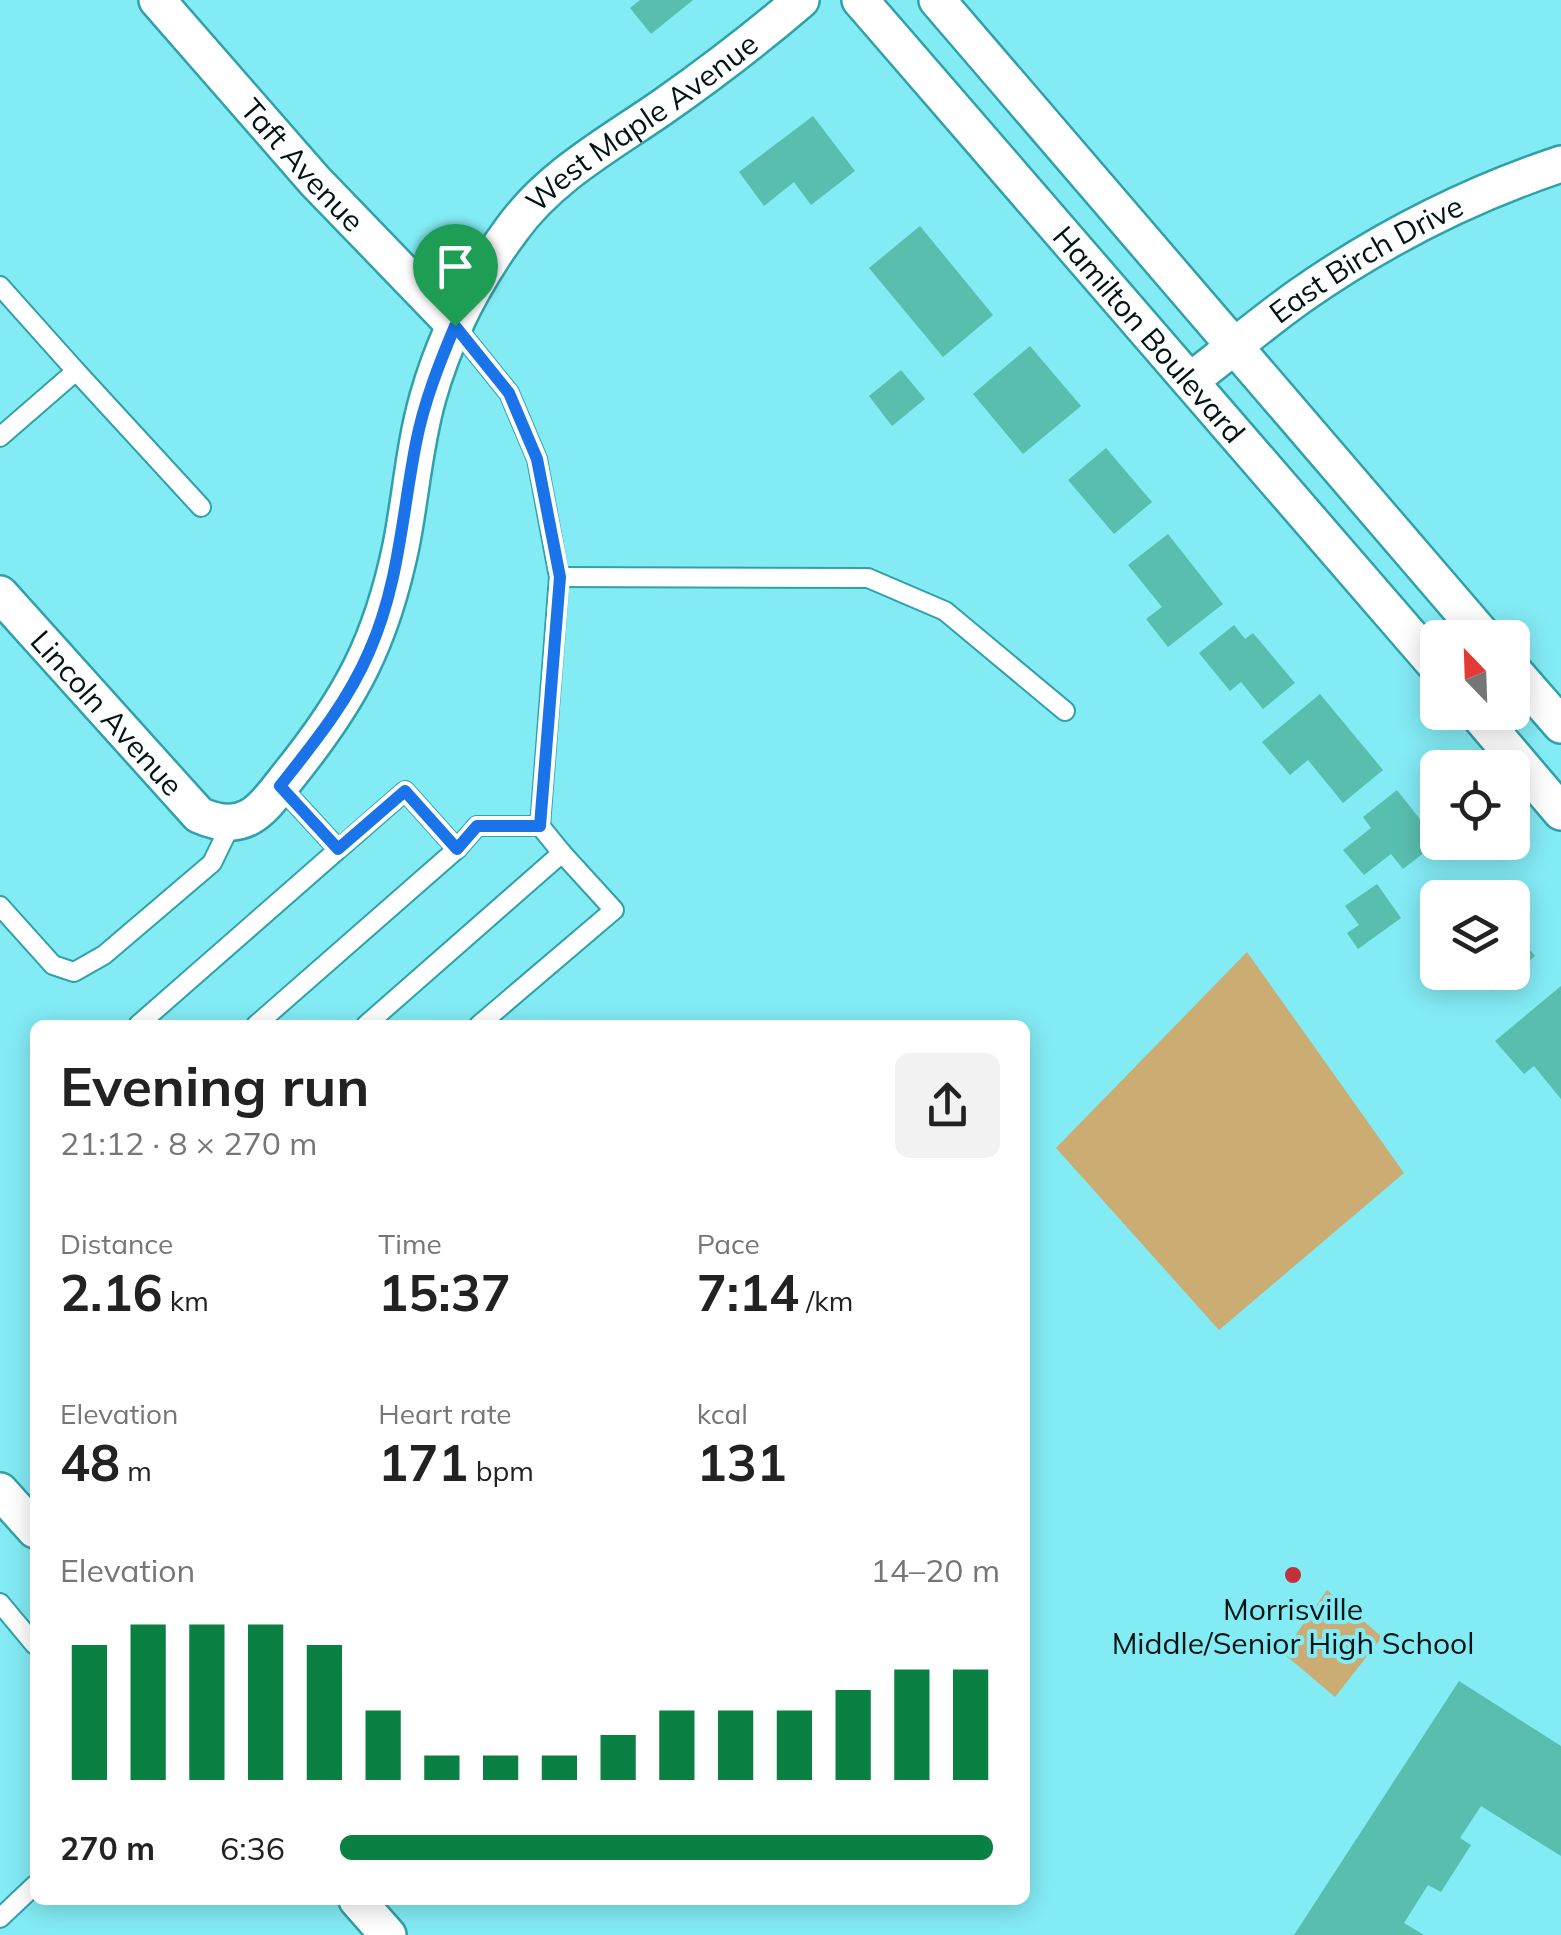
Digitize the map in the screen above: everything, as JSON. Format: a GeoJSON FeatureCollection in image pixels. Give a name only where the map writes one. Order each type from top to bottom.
{"type":"FeatureCollection","features":[{"type":"Feature","properties":{"kind":"street","name":"Taft Avenue"},"geometry":{"type":"LineString","coordinates":[[158,0],[315,181],[455,326]]}},
{"type":"Feature","properties":{"kind":"street","name":"West Maple Avenue"},"geometry":{"type":"LineString","coordinates":[[225,823],[242,822],[261,810],[329,725],[370,651],[389,598],[402,542],[416,443],[428,396],[455,326],[514,225],[559,180],[608,141],[662,108],[802,0]]}},
{"type":"Feature","properties":{"kind":"street","name":"Hamilton Boulevard"},"geometry":{"type":"LineString","coordinates":[[860,0],[1420,647]]}},
{"type":"Feature","properties":{"kind":"street","name":"Hamilton Boulevard"},"geometry":{"type":"LineString","coordinates":[[937,0],[1470,620]]}},
{"type":"Feature","properties":{"kind":"street","name":"East Birch Drive"},"geometry":{"type":"LineString","coordinates":[[1190,381],[1298,298],[1370,250],[1445,210],[1561,164]]}},
{"type":"Feature","properties":{"kind":"street","name":"Lincoln Avenue"},"geometry":{"type":"LineString","coordinates":[[0,594],[199,815],[225,823]]}},
{"type":"Feature","properties":{"kind":"street"},"geometry":{"type":"LineString","coordinates":[[1530,690],[1561,726]]}},
{"type":"Feature","properties":{"kind":"street"},"geometry":{"type":"LineString","coordinates":[[1491,730],[1508,750]]}},
{"type":"Feature","properties":{"kind":"street"},"geometry":{"type":"LineString","coordinates":[[1530,758],[1561,735]]}},
{"type":"Feature","properties":{"kind":"street"},"geometry":{"type":"LineString","coordinates":[[1530,776],[1561,812]]}},
{"type":"Feature","properties":{"kind":"street"},"geometry":{"type":"LineString","coordinates":[[0,1491],[30,1524]]}},
{"type":"Feature","properties":{"kind":"street"},"geometry":{"type":"LineString","coordinates":[[362,1905],[388,1935]]}},
{"type":"Feature","properties":{"kind":"lane"},"geometry":{"type":"LineString","coordinates":[[0,286],[200,507]]}},
{"type":"Feature","properties":{"kind":"lane"},"geometry":{"type":"LineString","coordinates":[[455,326],[509,393],[537,459],[560,577],[540,826],[614,910],[485,1020]]}},
{"type":"Feature","properties":{"kind":"lane"},"geometry":{"type":"LineString","coordinates":[[0,437],[76,371]]}},
{"type":"Feature","properties":{"kind":"lane"},"geometry":{"type":"LineString","coordinates":[[560,577],[868,578],[945,611],[1066,711]]}},
{"type":"Feature","properties":{"kind":"lane"},"geometry":{"type":"LineString","coordinates":[[280,786],[338,849]]}},
{"type":"Feature","properties":{"kind":"lane"},"geometry":{"type":"LineString","coordinates":[[144,1020],[405,791],[457,849]]}},
{"type":"Feature","properties":{"kind":"lane"},"geometry":{"type":"LineString","coordinates":[[0,906],[53,966],[74,972],[104,955],[212,863],[225,823]]}},
{"type":"Feature","properties":{"kind":"lane"},"geometry":{"type":"LineString","coordinates":[[262,1020],[457,849],[477,826],[540,826]]}},
{"type":"Feature","properties":{"kind":"lane"},"geometry":{"type":"LineString","coordinates":[[372,1020],[562,853]]}},
{"type":"Feature","properties":{"kind":"lane"},"geometry":{"type":"LineString","coordinates":[[0,1603],[30,1638]]}},
{"type":"Feature","properties":{"kind":"lane"},"geometry":{"type":"LineString","coordinates":[[0,1918],[30,1890]]}},
{"type":"Feature","properties":{"kind":"shaded area"},"geometry":{"type":"Polygon","coordinates":[[[1247,952],[1404,1173],[1219,1330],[1056,1148],[1247,952]]]}},
{"type":"Feature","properties":{"kind":"shaded area"},"geometry":{"type":"Polygon","coordinates":[[[1327,1590],[1382,1637],[1335,1697],[1283,1653],[1327,1590]]]}},
{"type":"Feature","properties":{"kind":"building"},"geometry":{"type":"Polygon","coordinates":[[[640,0],[693,0],[651,34],[630,8],[640,0]]]}},
{"type":"Feature","properties":{"kind":"building"},"geometry":{"type":"Polygon","coordinates":[[[813,116],[855,171],[811,205],[794,182],[764,206],[739,172],[813,116]]]}},
{"type":"Feature","properties":{"kind":"building"},"geometry":{"type":"Polygon","coordinates":[[[920,226],[993,315],[943,357],[869,268],[920,226]]]}},
{"type":"Feature","properties":{"kind":"building"},"geometry":{"type":"Polygon","coordinates":[[[1030,346],[1081,406],[1023,454],[973,394],[1030,346]]]}},
{"type":"Feature","properties":{"kind":"building"},"geometry":{"type":"Polygon","coordinates":[[[901,370],[925,399],[892,426],[869,396],[901,370]]]}},
{"type":"Feature","properties":{"kind":"building"},"geometry":{"type":"Polygon","coordinates":[[[1106,448],[1152,502],[1114,534],[1068,480],[1106,448]]]}},
{"type":"Feature","properties":{"kind":"building"},"geometry":{"type":"Polygon","coordinates":[[[1168,534],[1223,604],[1168,647],[1146,619],[1162,607],[1128,565],[1168,534]]]}},
{"type":"Feature","properties":{"kind":"building"},"geometry":{"type":"Polygon","coordinates":[[[1234,625],[1245,639],[1253,633],[1295,683],[1263,709],[1241,682],[1230,691],[1199,653],[1234,625]]]}},
{"type":"Feature","properties":{"kind":"building"},"geometry":{"type":"Polygon","coordinates":[[[1320,694],[1383,770],[1343,803],[1308,760],[1290,775],[1262,742],[1320,694]]]}},
{"type":"Feature","properties":{"kind":"building"},"geometry":{"type":"Polygon","coordinates":[[[1397,790],[1420,819],[1420,856],[1403,869],[1391,854],[1364,875],[1343,850],[1371,828],[1363,817],[1397,790]]]}},
{"type":"Feature","properties":{"kind":"building"},"geometry":{"type":"Polygon","coordinates":[[[1377,884],[1401,918],[1358,949],[1347,933],[1359,925],[1345,906],[1377,884]]]}},
{"type":"Feature","properties":{"kind":"building"},"geometry":{"type":"Polygon","coordinates":[[[1561,986],[1561,1099],[1534,1066],[1524,1074],[1495,1041],[1561,986]]]}},
{"type":"Feature","properties":{"kind":"building"},"geometry":{"type":"Polygon","coordinates":[[[1459,1681],[1561,1746],[1561,1856],[1481,1806],[1460,1838],[1471,1845],[1441,1892],[1428,1885],[1404,1923],[1424,1935],[1294,1935],[1459,1681]]]}},
{"type":"Feature","properties":{"kind":"place","name":"Morrisville Middle/Senior High School"},"geometry":{"type":"Point","coordinates":[1293,1575]}},
{"type":"Feature","properties":{"kind":"route"},"geometry":{"type":"LineString","coordinates":[[455,326],[509,393],[537,459],[560,577],[540,826],[477,826],[457,849],[405,791],[338,849],[280,786],[345,702],[370,651],[389,598],[402,542],[416,443],[428,396],[455,326]]}}]}
